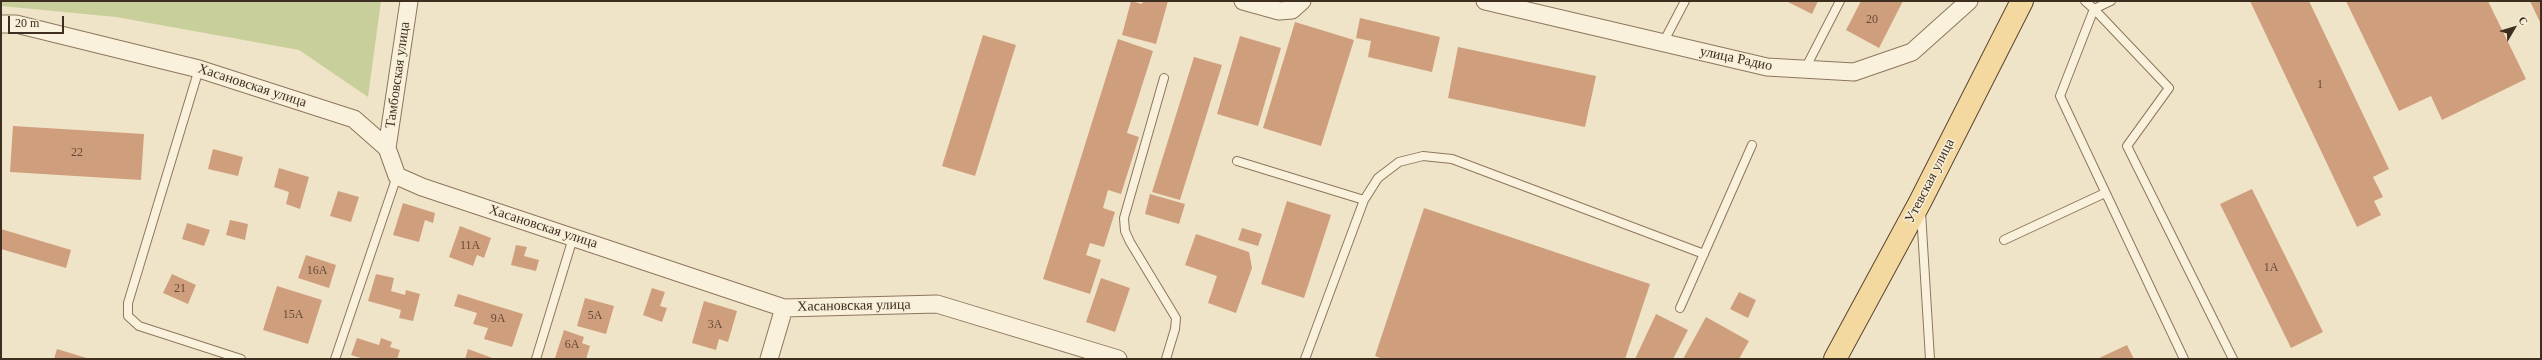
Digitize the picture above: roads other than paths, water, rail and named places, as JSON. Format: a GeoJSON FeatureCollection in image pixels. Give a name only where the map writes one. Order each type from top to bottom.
{"type":"FeatureCollection","features":[{"type":"Feature","properties":{"kind":"main road","name":"Утевская улица"},"geometry":{"type":"LineString","coordinates":[[1835,359],[1920,202],[2022,1]]}},
{"type":"Feature","properties":{"kind":"street","name":"Тамбовская улица"},"geometry":{"type":"LineString","coordinates":[[387,148],[409,1]]}},
{"type":"Feature","properties":{"kind":"street"},"geometry":{"type":"LineString","coordinates":[[1243,1],[1279,11],[1292,10],[1302,1]]}},
{"type":"Feature","properties":{"kind":"street","name":"улица Радио"},"geometry":{"type":"LineString","coordinates":[[1485,1],[1767,67],[1854,72],[1912,52],[1969,1]]}},
{"type":"Feature","properties":{"kind":"street","name":"Хасановская улица"},"geometry":{"type":"LineString","coordinates":[[1,24],[16,24],[198,69],[354,119],[387,148],[397,176],[422,187],[784,308],[938,304],[1118,359]]}},
{"type":"Feature","properties":{"kind":"street"},"geometry":{"type":"LineString","coordinates":[[769,359],[784,308]]}},
{"type":"Feature","properties":{"kind":"lane"},"geometry":{"type":"LineString","coordinates":[[1663,43],[1685,1]]}},
{"type":"Feature","properties":{"kind":"lane"},"geometry":{"type":"LineString","coordinates":[[1805,69],[1840,1]]}},
{"type":"Feature","properties":{"kind":"lane"},"geometry":{"type":"LineString","coordinates":[[2085,1],[2169,88],[2127,146],[2233,359]]}},
{"type":"Feature","properties":{"kind":"lane"},"geometry":{"type":"LineString","coordinates":[[2111,1],[2094,9],[2060,96],[2184,359]]}},
{"type":"Feature","properties":{"kind":"lane"},"geometry":{"type":"LineString","coordinates":[[198,69],[128,303],[128,316],[139,326],[241,359]]}},
{"type":"Feature","properties":{"kind":"lane"},"geometry":{"type":"LineString","coordinates":[[1164,78],[1124,218],[1125,231],[1130,242],[1176,318],[1175,328],[1166,359]]}},
{"type":"Feature","properties":{"kind":"lane"},"geometry":{"type":"LineString","coordinates":[[1680,308],[1752,145]]}},
{"type":"Feature","properties":{"kind":"lane"},"geometry":{"type":"LineString","coordinates":[[1305,359],[1364,200],[1378,178],[1399,162],[1423,156],[1452,159],[1704,254]]}},
{"type":"Feature","properties":{"kind":"lane"},"geometry":{"type":"LineString","coordinates":[[1236,161],[1364,200]]}},
{"type":"Feature","properties":{"kind":"lane"},"geometry":{"type":"LineString","coordinates":[[335,359],[397,176]]}},
{"type":"Feature","properties":{"kind":"lane"},"geometry":{"type":"LineString","coordinates":[[2004,240],[2105,193]]}},
{"type":"Feature","properties":{"kind":"lane"},"geometry":{"type":"LineString","coordinates":[[1920,202],[1930,359]]}},
{"type":"Feature","properties":{"kind":"lane"},"geometry":{"type":"LineString","coordinates":[[536,359],[574,238]]}}]}
